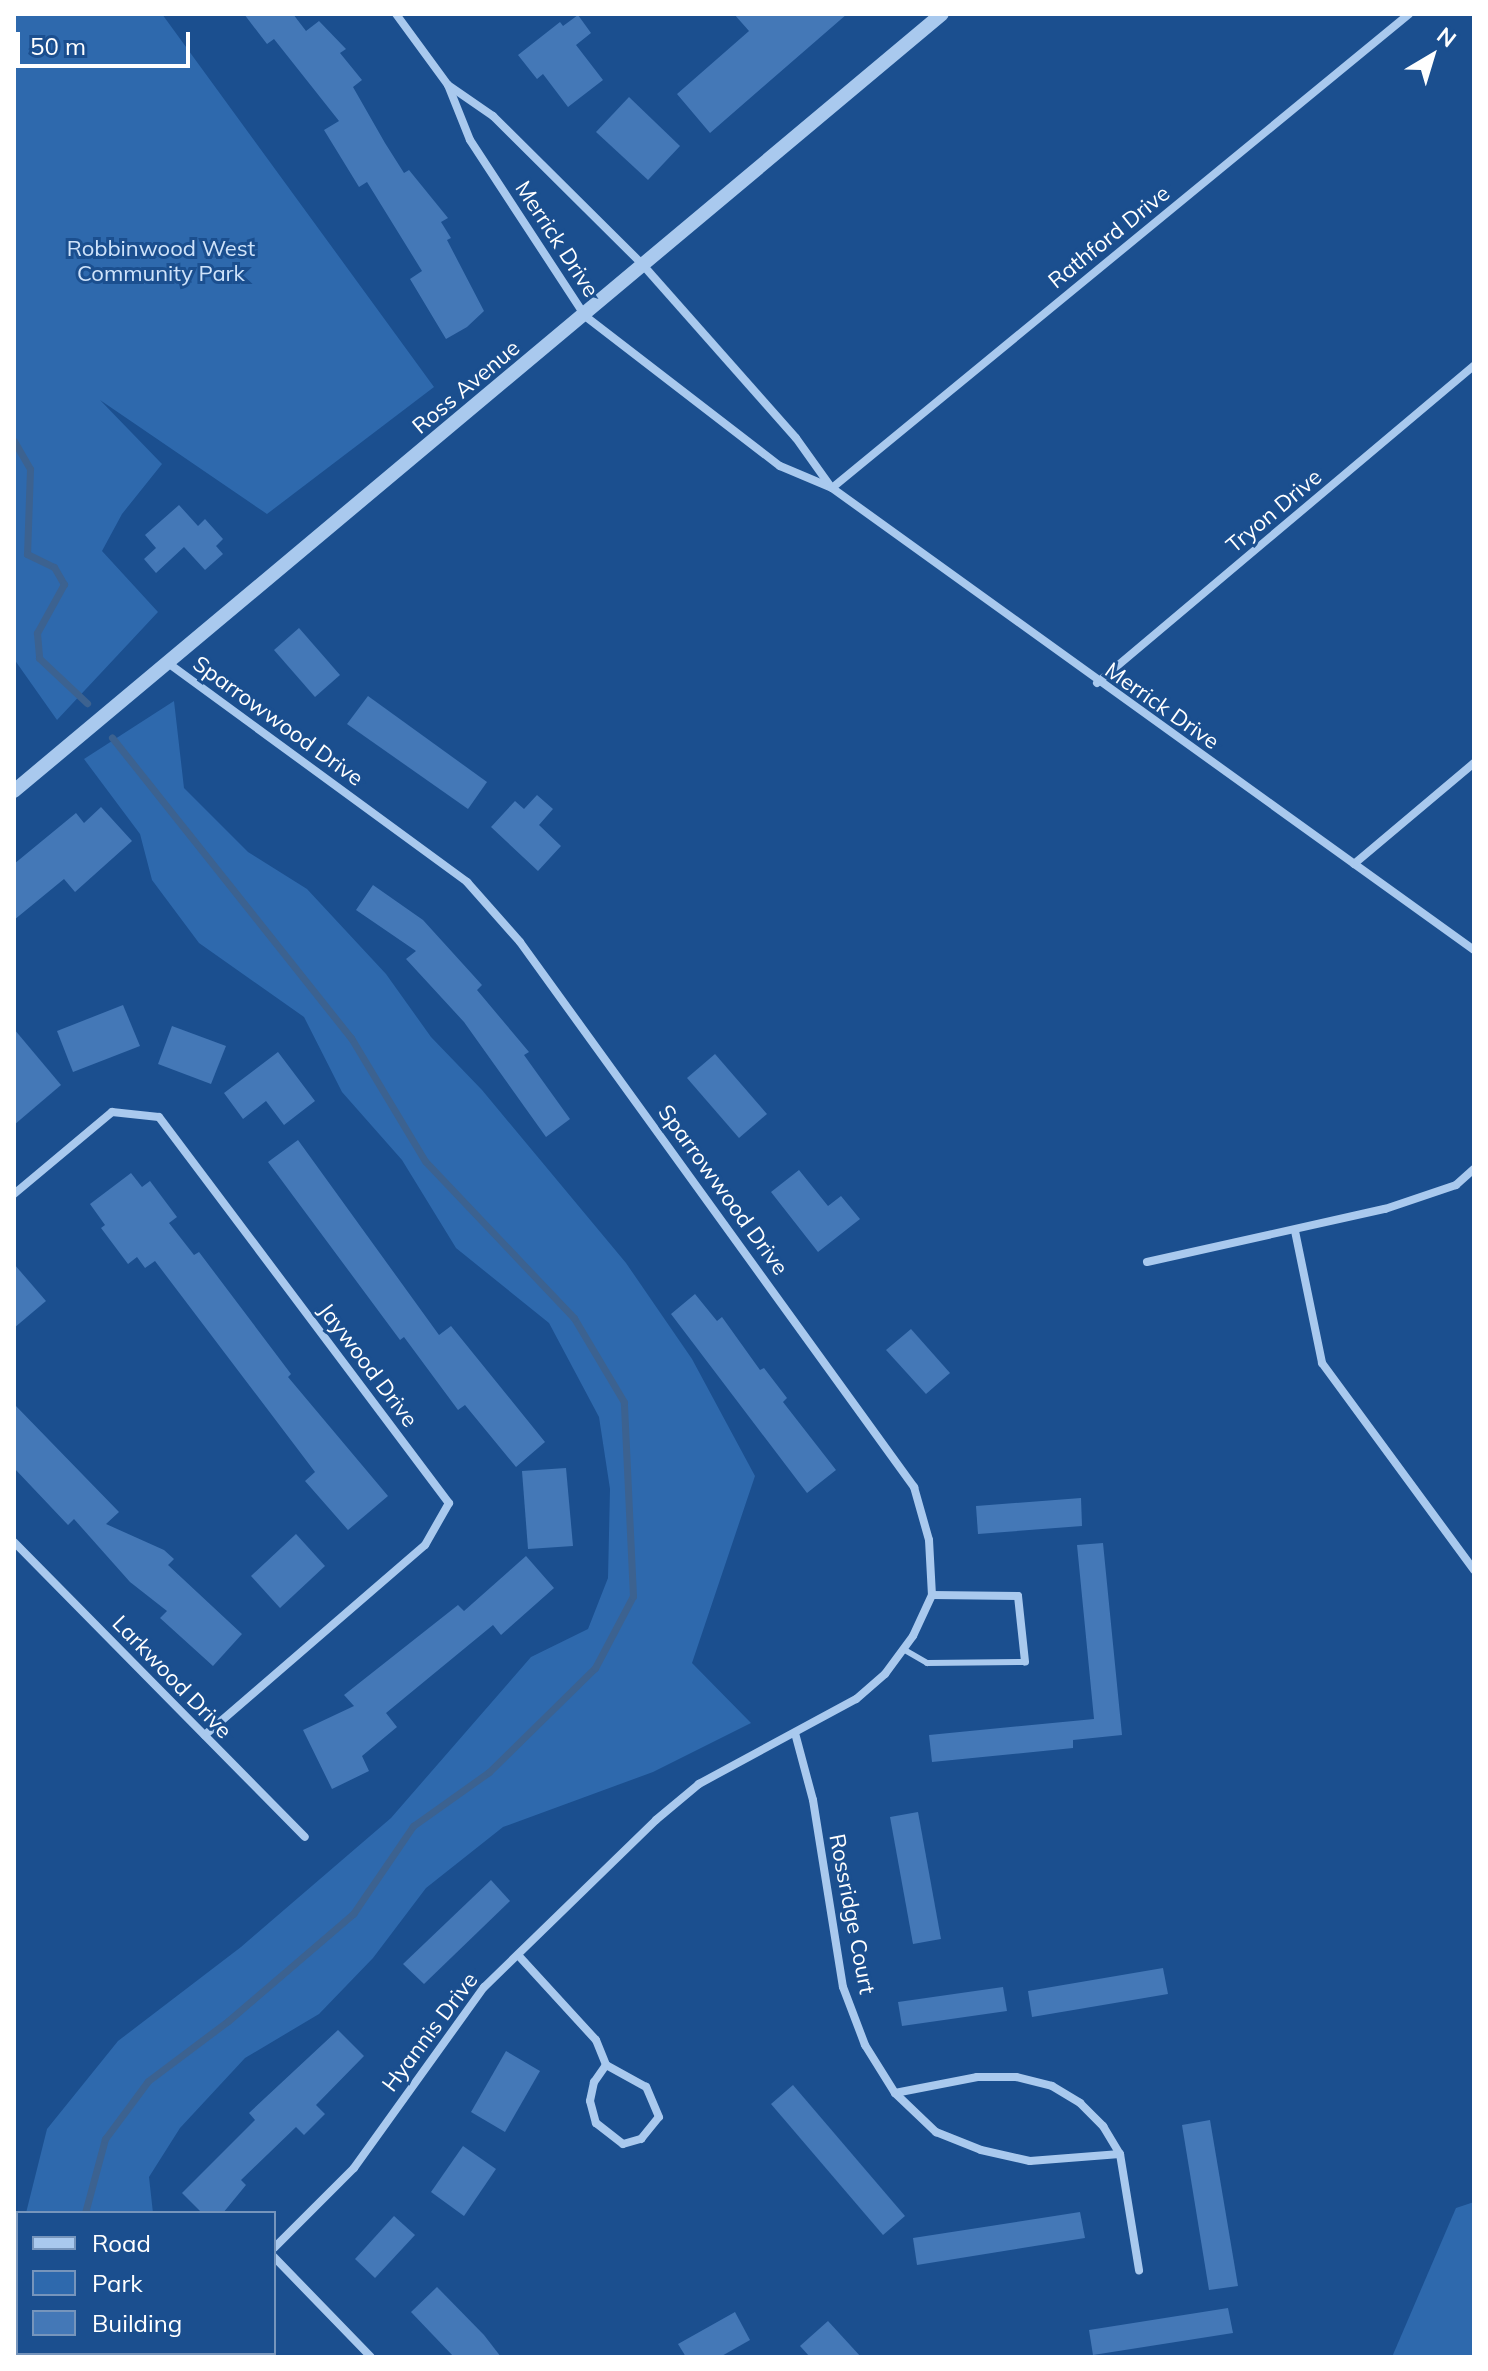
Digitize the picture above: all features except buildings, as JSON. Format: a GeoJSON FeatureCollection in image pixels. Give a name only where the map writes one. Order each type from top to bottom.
{"type":"FeatureCollection","features":[{"type":"Feature","properties":{"kind":"street","name":"Merrick Drive"},"geometry":{"type":"LineString","coordinates":[[396,14],[448,85],[470,140],[585,316],[780,466],[832,488],[1097,683],[1474,950]]}},
{"type":"Feature","properties":{"kind":"street","name":"Ross Avenue"},"geometry":{"type":"LineString","coordinates":[[14,791],[942,14]]}},
{"type":"Feature","properties":{"kind":"street","name":"Rathford Drive"},"geometry":{"type":"LineString","coordinates":[[832,488],[1409,14]]}},
{"type":"Feature","properties":{"kind":"street","name":"Merrick Drive"},"geometry":{"type":"LineString","coordinates":[[448,85],[493,116],[642,264],[796,438],[832,488]]}},
{"type":"Feature","properties":{"kind":"street","name":"Tryon Drive"},"geometry":{"type":"LineString","coordinates":[[1097,683],[1474,366]]}},
{"type":"Feature","properties":{"kind":"street","name":"Sparrowwood Drive"},"geometry":{"type":"LineString","coordinates":[[168,663],[467,882],[520,942],[914,1487],[929,1540],[932,1595]]}},
{"type":"Feature","properties":{"kind":"street"},"geometry":{"type":"LineString","coordinates":[[1354,864],[1474,763]]}},
{"type":"Feature","properties":{"kind":"street","name":"Jaywood Drive"},"geometry":{"type":"LineString","coordinates":[[14,1194],[112,1112],[159,1117],[449,1503],[425,1545],[205,1735]]}},
{"type":"Feature","properties":{"kind":"street"},"geometry":{"type":"LineString","coordinates":[[1147,1262],[1295,1231],[1456,1185],[1474,1169]]}},
{"type":"Feature","properties":{"kind":"street"},"geometry":{"type":"LineString","coordinates":[[1295,1231],[1322,1363],[1474,1570]]}},
{"type":"Feature","properties":{"kind":"street","name":"Larkwood Drive"},"geometry":{"type":"LineString","coordinates":[[14,1542],[305,1837]]}},
{"type":"Feature","properties":{"kind":"street"},"geometry":{"type":"LineString","coordinates":[[795,1733],[856,1699],[903,1649],[932,1595],[1018,1596],[1025,1662]]}},
{"type":"Feature","properties":{"kind":"street","name":"Hyannis Drive"},"geometry":{"type":"LineString","coordinates":[[276,2246],[354,2168],[433,2052],[484,1987],[699,1784],[795,1733]]}},
{"type":"Feature","properties":{"kind":"street","name":"Rossridge Court"},"geometry":{"type":"LineString","coordinates":[[795,1733],[813,1800],[843,1987],[865,2045],[895,2093],[936,2132],[981,2150],[1030,2161],[1120,2154]]}},
{"type":"Feature","properties":{"kind":"street"},"geometry":{"type":"LineString","coordinates":[[518,1955],[596,2040],[606,2065],[646,2087],[659,2117],[641,2139],[623,2144],[596,2123],[590,2101],[594,2082],[606,2065]]}},
{"type":"Feature","properties":{"kind":"street"},"geometry":{"type":"LineString","coordinates":[[895,2093],[977,2077],[1016,2077],[1052,2086],[1103,2126],[1120,2154],[1139,2270]]}},
{"type":"Feature","properties":{"kind":"street"},"geometry":{"type":"LineString","coordinates":[[276,2259],[371,2357]]}},
{"type":"Feature","properties":{"kind":"lane"},"geometry":{"type":"LineString","coordinates":[[903,1649],[927,1663],[1025,1662]]}},
{"type":"Feature","properties":{"kind":"green space","name":"Robbinwood West Community Park"},"geometry":{"type":"Polygon","coordinates":[[[14,14],[162,14],[434,387],[267,514],[100,400],[162,464],[122,514],[102,551],[158,612],[57,720],[14,659],[14,14]]]}},
{"type":"Feature","properties":{"kind":"green space"},"geometry":{"type":"Polygon","coordinates":[[[174,701],[184,788],[248,852],[307,889],[386,974],[431,1037],[482,1090],[626,1263],[692,1359],[755,1476],[692,1663],[751,1723],[653,1772],[503,1827],[426,1888],[373,1958],[319,2014],[245,2058],[180,2128],[149,2177],[153,2211],[26,2211],[47,2129],[118,2041],[241,1947],[391,1818],[531,1657],[588,1629],[608,1578],[610,1489],[599,1417],[549,1323],[456,1248],[402,1160],[342,1092],[304,1017],[199,943],[152,880],[140,834],[84,759],[174,701]]]}},
{"type":"Feature","properties":{"kind":"green space"},"geometry":{"type":"Polygon","coordinates":[[[1474,2202],[1474,2357],[1392,2357],[1456,2208],[1474,2202]]]}},
{"type":"Feature","properties":{"kind":"green space"},"geometry":{"type":"Polygon","coordinates":[[[16,2332],[16,2355],[196,2357],[14,2357],[16,2332]]]}},
{"type":"Feature","properties":{"kind":"waterway"},"geometry":{"type":"LineString","coordinates":[[14,441],[30,469],[27,554],[54,567],[64,584],[37,633],[39,658],[87,703]]}},
{"type":"Feature","properties":{"kind":"waterway"},"geometry":{"type":"LineString","coordinates":[[86,2211],[105,2139],[148,2081],[228,2021],[353,1914],[413,1826],[489,1772],[595,1668],[633,1596],[624,1402],[574,1318],[425,1161],[351,1038],[112,737]]}}]}
